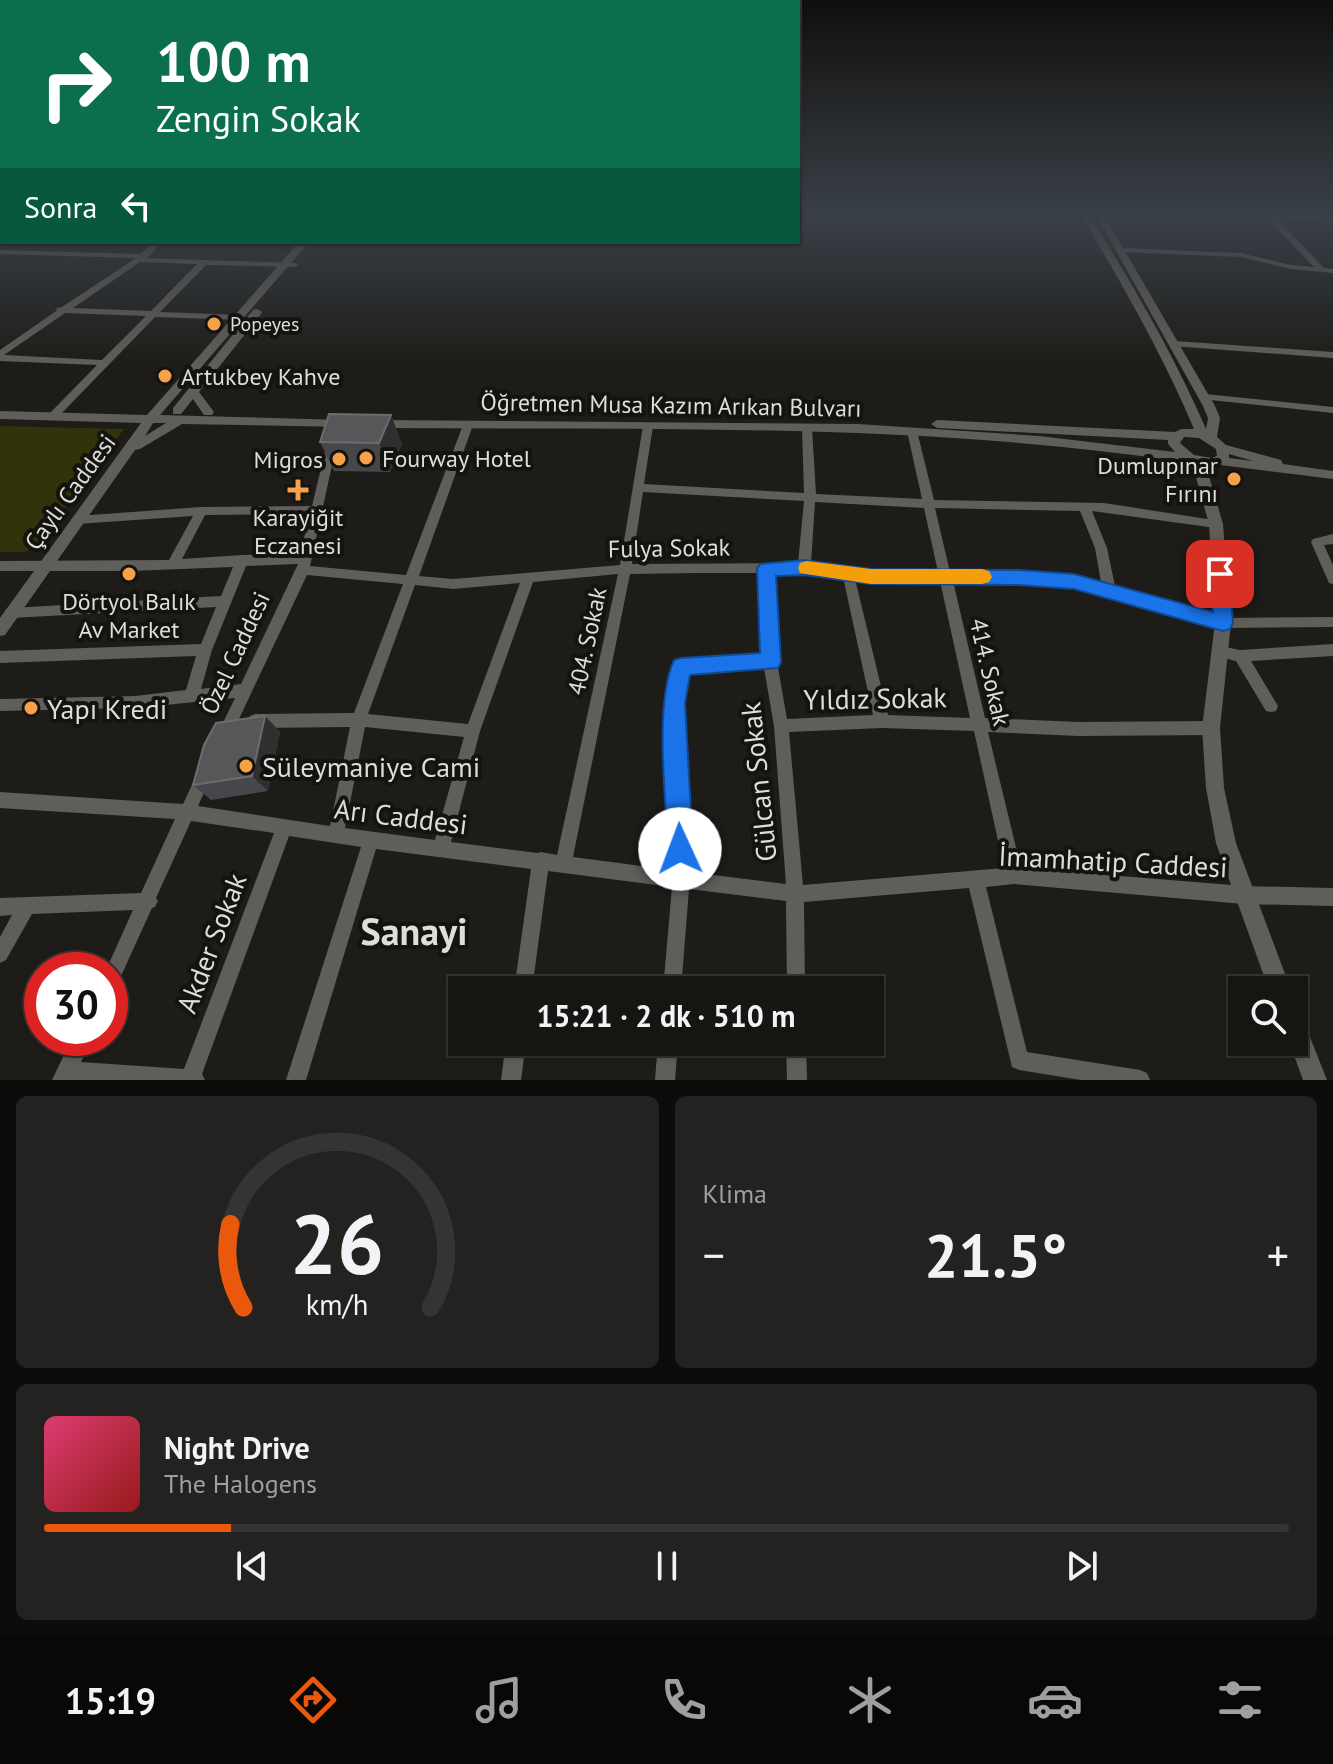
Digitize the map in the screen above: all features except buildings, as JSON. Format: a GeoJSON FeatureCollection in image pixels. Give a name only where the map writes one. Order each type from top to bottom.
{"type":"FeatureCollection","features":[{"type":"Feature","properties":{"kind":"street"},"geometry":{"type":"LineString","coordinates":[[0,356],[60,310],[130,265]]}},
{"type":"Feature","properties":{"kind":"street"},"geometry":{"type":"LineString","coordinates":[[53,416],[201,265]]}},
{"type":"Feature","properties":{"kind":"street"},"geometry":{"type":"LineString","coordinates":[[123,456],[178,416],[290,265]]}},
{"type":"Feature","properties":{"kind":"street","name":"Çaylı Caddesi"},"geometry":{"type":"LineString","coordinates":[[0,630],[153,415],[290,265]]}},
{"type":"Feature","properties":{"kind":"street"},"geometry":{"type":"LineString","coordinates":[[1116,265],[1207,437],[1221,455],[1333,475]]}},
{"type":"Feature","properties":{"kind":"street"},"geometry":{"type":"LineString","coordinates":[[1131,265],[1205,397],[1214,418],[1207,437]]}},
{"type":"Feature","properties":{"kind":"street"},"geometry":{"type":"LineString","coordinates":[[1284,265],[1333,271]]}},
{"type":"Feature","properties":{"kind":"street"},"geometry":{"type":"LineString","coordinates":[[1318,265],[1322,270]]}},
{"type":"Feature","properties":{"kind":"street"},"geometry":{"type":"LineString","coordinates":[[60,310],[240,318]]}},
{"type":"Feature","properties":{"kind":"street"},"geometry":{"type":"LineString","coordinates":[[1175,344],[1333,355]]}},
{"type":"Feature","properties":{"kind":"street"},"geometry":{"type":"LineString","coordinates":[[0,356],[105,363]]}},
{"type":"Feature","properties":{"kind":"street"},"geometry":{"type":"LineString","coordinates":[[193,392],[208,412]]}},
{"type":"Feature","properties":{"kind":"street"},"geometry":{"type":"LineString","coordinates":[[1205,397],[1333,410]]}},
{"type":"Feature","properties":{"kind":"street","name":"Öğretmen Musa Kazım Arıkan Bulvarı"},"geometry":{"type":"LineString","coordinates":[[178,416],[208,412],[468,425],[806,424],[1039,440],[1194,460],[1221,455]]}},
{"type":"Feature","properties":{"kind":"street","name":"Öğretmen Musa Kazım Arıkan Bulvarı"},"geometry":{"type":"LineString","coordinates":[[0,415],[1037,427],[1176,436],[1187,432],[1207,437]]}},
{"type":"Feature","properties":{"kind":"street","name":"Özel Caddesi"},"geometry":{"type":"LineString","coordinates":[[124,952],[149,901],[185,812],[247,690],[304,564],[317,510],[353,420]]}},
{"type":"Feature","properties":{"kind":"street"},"geometry":{"type":"LineString","coordinates":[[804,568],[810,495],[806,424]]}},
{"type":"Feature","properties":{"kind":"street"},"geometry":{"type":"LineString","coordinates":[[336,834],[359,720],[468,425]]}},
{"type":"Feature","properties":{"kind":"street","name":"404. Sokak"},"geometry":{"type":"LineString","coordinates":[[563,864],[625,569],[648,426]]}},
{"type":"Feature","properties":{"kind":"street","name":"414. Sokak"},"geometry":{"type":"LineString","coordinates":[[912,431],[1014,876]]}},
{"type":"Feature","properties":{"kind":"street"},"geometry":{"type":"LineString","coordinates":[[1176,436],[1174,444],[1177,449],[1194,460],[1216,524],[1223,623],[1211,728],[1215,788],[1226,843],[1275,976]]}},
{"type":"Feature","properties":{"kind":"street"},"geometry":{"type":"LineString","coordinates":[[639,488],[810,495],[929,504],[1138,511],[1216,524]]}},
{"type":"Feature","properties":{"kind":"street"},"geometry":{"type":"LineString","coordinates":[[1085,508],[1101,548],[1109,589]]}},
{"type":"Feature","properties":{"kind":"street"},"geometry":{"type":"LineString","coordinates":[[77,520],[201,511],[317,510]]}},
{"type":"Feature","properties":{"kind":"street"},"geometry":{"type":"LineString","coordinates":[[173,564],[201,511]]}},
{"type":"Feature","properties":{"kind":"street"},"geometry":{"type":"LineString","coordinates":[[1333,539],[1317,542],[1333,579]]}},
{"type":"Feature","properties":{"kind":"street"},"geometry":{"type":"LineString","coordinates":[[192,695],[205,650],[242,560]]}},
{"type":"Feature","properties":{"kind":"street","name":"Fulya Sokak"},"geometry":{"type":"LineString","coordinates":[[0,566],[242,560],[304,564],[453,584],[527,580],[625,569],[804,568],[848,574],[1032,578],[1109,589],[1223,623],[1333,622]]}},
{"type":"Feature","properties":{"kind":"street","name":"Gülcan Sokak"},"geometry":{"type":"LineString","coordinates":[[766,569],[770,662],[781,726],[795,894],[796,976]]}},
{"type":"Feature","properties":{"kind":"street"},"geometry":{"type":"LineString","coordinates":[[848,574],[882,721]]}},
{"type":"Feature","properties":{"kind":"street"},"geometry":{"type":"LineString","coordinates":[[441,847],[473,731],[527,580]]}},
{"type":"Feature","properties":{"kind":"street"},"geometry":{"type":"LineString","coordinates":[[11,613],[224,601]]}},
{"type":"Feature","properties":{"kind":"street"},"geometry":{"type":"LineString","coordinates":[[0,657],[205,650]]}},
{"type":"Feature","properties":{"kind":"street"},"geometry":{"type":"LineString","coordinates":[[1220,652],[1240,656],[1333,650]]}},
{"type":"Feature","properties":{"kind":"street"},"geometry":{"type":"LineString","coordinates":[[1240,656],[1271,706]]}},
{"type":"Feature","properties":{"kind":"street"},"geometry":{"type":"LineString","coordinates":[[673,976],[681,879],[674,703],[681,667],[770,662]]}},
{"type":"Feature","properties":{"kind":"street"},"geometry":{"type":"LineString","coordinates":[[0,705],[135,702],[247,690]]}},
{"type":"Feature","properties":{"kind":"street"},"geometry":{"type":"LineString","coordinates":[[232,721],[359,720],[473,731]]}},
{"type":"Feature","properties":{"kind":"street","name":"Yıldız Sokak"},"geometry":{"type":"LineString","coordinates":[[781,726],[882,721],[1078,729],[1211,728]]}},
{"type":"Feature","properties":{"kind":"street","name":"Arı Caddesi"},"geometry":{"type":"LineString","coordinates":[[0,800],[185,812],[371,840],[795,894]]}},
{"type":"Feature","properties":{"kind":"street","name":"Akder Sokak"},"geometry":{"type":"LineString","coordinates":[[190,1080],[285,826]]}},
{"type":"Feature","properties":{"kind":"street"},"geometry":{"type":"LineString","coordinates":[[296,1080],[371,840]]}},
{"type":"Feature","properties":{"kind":"street"},"geometry":{"type":"LineString","coordinates":[[525,976],[541,860]]}},
{"type":"Feature","properties":{"kind":"street","name":"İmamhatip Caddesi"},"geometry":{"type":"LineString","coordinates":[[795,894],[1014,876],[1244,895],[1333,897]]}},
{"type":"Feature","properties":{"kind":"street"},"geometry":{"type":"LineString","coordinates":[[976,880],[1019,1060],[1140,1080]]}},
{"type":"Feature","properties":{"kind":"street"},"geometry":{"type":"LineString","coordinates":[[0,907],[149,901]]}},
{"type":"Feature","properties":{"kind":"street"},"geometry":{"type":"LineString","coordinates":[[0,954],[27,906]]}},
{"type":"Feature","properties":{"kind":"street"},"geometry":{"type":"LineString","coordinates":[[73,1056],[64,1075],[198,1080]]}},
{"type":"Feature","properties":{"kind":"street"},"geometry":{"type":"LineString","coordinates":[[511,1080],[514,1056]]}},
{"type":"Feature","properties":{"kind":"street"},"geometry":{"type":"LineString","coordinates":[[665,1080],[667,1056]]}},
{"type":"Feature","properties":{"kind":"street"},"geometry":{"type":"LineString","coordinates":[[796,1056],[797,1080]]}},
{"type":"Feature","properties":{"kind":"street"},"geometry":{"type":"LineString","coordinates":[[1306,1056],[1315,1080]]}},
{"type":"Feature","properties":{"kind":"shaded area"},"geometry":{"type":"Polygon","coordinates":[[[0,426],[124,429],[35,548],[24,552],[0,552],[0,426]]]}},
{"type":"Feature","properties":{"kind":"slow traffic"},"geometry":{"type":"LineString","coordinates":[[807,568],[871,576],[982,577]]}},
{"type":"Feature","properties":{"kind":"place","name":"Popeyes"},"geometry":{"type":"Point","coordinates":[214,324]}},
{"type":"Feature","properties":{"kind":"place","name":"Artukbey Kahve"},"geometry":{"type":"Point","coordinates":[165,376]}},
{"type":"Feature","properties":{"kind":"place","name":"Fourway Hotel"},"geometry":{"type":"Point","coordinates":[366,458]}},
{"type":"Feature","properties":{"kind":"place","name":"Migros"},"geometry":{"type":"Point","coordinates":[339,459]}},
{"type":"Feature","properties":{"kind":"place","name":"Dumlupınar Fırını"},"geometry":{"type":"Point","coordinates":[1234,479]}},
{"type":"Feature","properties":{"kind":"place","name":"Karayiğit Eczanesi"},"geometry":{"type":"Point","coordinates":[298,490]}},
{"type":"Feature","properties":{"kind":"place","name":"Dörtyol Balık Av Market"},"geometry":{"type":"Point","coordinates":[129,574]}},
{"type":"Feature","properties":{"kind":"place","name":"Yapı Kredi"},"geometry":{"type":"Point","coordinates":[31,708]}},
{"type":"Feature","properties":{"kind":"place","name":"Süleymaniye Cami"},"geometry":{"type":"Point","coordinates":[246,766]}},
{"type":"Feature","properties":{"kind":"district","name":"Sanayi"},"geometry":{"type":"Point","coordinates":[414,930]}},
{"type":"Feature","properties":{"kind":"route"},"geometry":{"type":"LineString","coordinates":[[680,849],[674,703],[681,667],[770,662],[766,569],[804,568],[871,576],[1019,577],[1074,582],[1109,589],[1223,623],[1220,574]]}}]}
